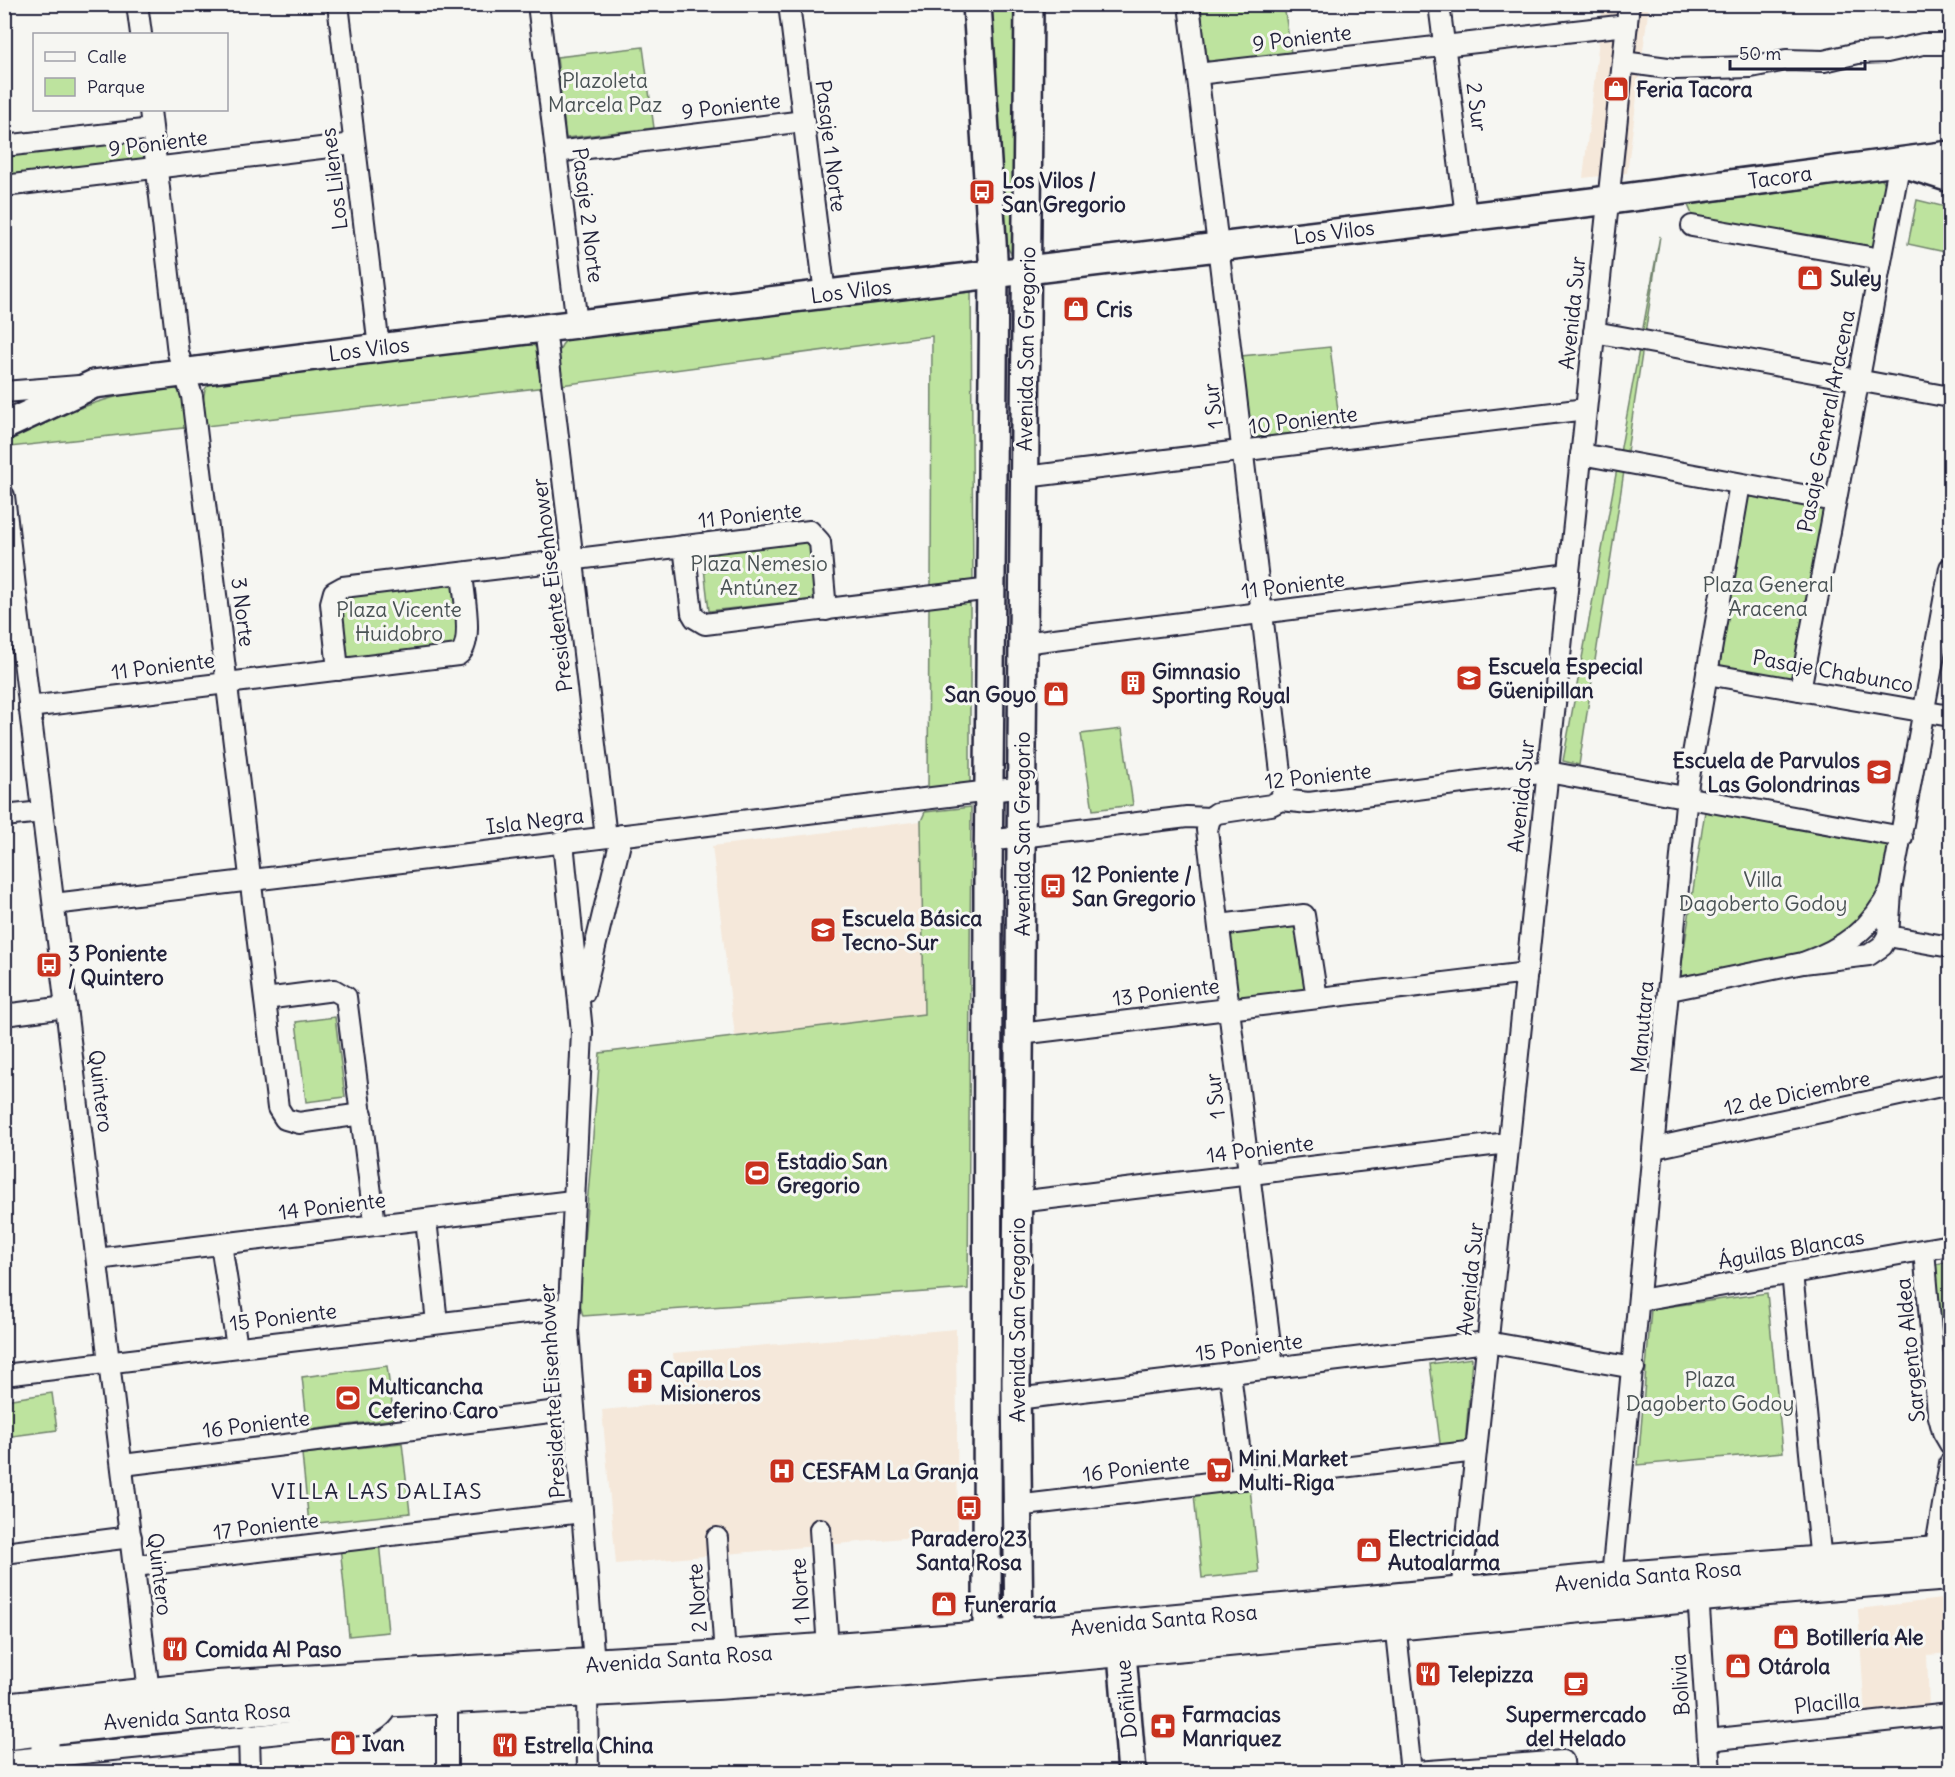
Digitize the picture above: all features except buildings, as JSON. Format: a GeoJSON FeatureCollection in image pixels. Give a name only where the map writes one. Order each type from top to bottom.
{"type":"FeatureCollection","features":[{"type":"Feature","properties":{"kind":"main road","name":"Avenida San Gregorio"},"geometry":{"type":"LineString","coordinates":[[977,4],[994,273],[988,841],[994,1654]]}},
{"type":"Feature","properties":{"kind":"main road","name":"Avenida San Gregorio"},"geometry":{"type":"LineString","coordinates":[[1019,1634],[1016,1399],[1029,4]]}},
{"type":"Feature","properties":{"kind":"main road","name":"Tacora"},"geometry":{"type":"LineString","coordinates":[[1609,200],[1950,155]]}},
{"type":"Feature","properties":{"kind":"main road"},"geometry":{"type":"LineString","coordinates":[[1900,161],[1950,178]]}},
{"type":"Feature","properties":{"kind":"main road","name":"Los Vilos"},"geometry":{"type":"LineString","coordinates":[[4,426],[94,384],[1609,200]]}},
{"type":"Feature","properties":{"kind":"main road","name":"Avenida Santa Rosa"},"geometry":{"type":"LineString","coordinates":[[4,1709],[149,1692],[376,1676],[591,1677],[994,1654],[1461,1593],[1612,1578],[1821,1562],[1945,1560]]}},
{"type":"Feature","properties":{"kind":"main road","name":"Avenida Santa Rosa"},"geometry":{"type":"LineString","coordinates":[[4,1735],[45,1753],[183,1715],[447,1699],[725,1656],[828,1649],[994,1654],[1019,1634],[1120,1639],[1395,1623],[1698,1594],[1945,1560]]}},
{"type":"Feature","properties":{"kind":"main road","name":"Doñihue"},"geometry":{"type":"LineString","coordinates":[[1120,1639],[1132,1773]]}},
{"type":"Feature","properties":{"kind":"main road"},"geometry":{"type":"LineString","coordinates":[[45,1753],[52,1715],[63,1701]]}},
{"type":"Feature","properties":{"kind":"street"},"geometry":{"type":"LineString","coordinates":[[137,4],[141,33]]}},
{"type":"Feature","properties":{"kind":"street","name":"Los Lilenes"},"geometry":{"type":"LineString","coordinates":[[338,4],[379,348]]}},
{"type":"Feature","properties":{"kind":"street","name":"Pasaje 2 Norte"},"geometry":{"type":"LineString","coordinates":[[538,4],[577,324]]}},
{"type":"Feature","properties":{"kind":"street","name":"Pasaje 1 Norte"},"geometry":{"type":"LineString","coordinates":[[789,4],[825,294]]}},
{"type":"Feature","properties":{"kind":"street","name":"1 Sur"},"geometry":{"type":"LineString","coordinates":[[1189,4],[1283,789],[1281,800]]}},
{"type":"Feature","properties":{"kind":"street","name":"2 Sur"},"geometry":{"type":"LineString","coordinates":[[1439,4],[1466,216]]}},
{"type":"Feature","properties":{"kind":"street","name":"Avenida Sur"},"geometry":{"type":"LineString","coordinates":[[1461,1593],[1629,4]]}},
{"type":"Feature","properties":{"kind":"street","name":"9 Poniente"},"geometry":{"type":"LineString","coordinates":[[1197,75],[1627,25]]}},
{"type":"Feature","properties":{"kind":"street"},"geometry":{"type":"LineString","coordinates":[[1623,62],[1675,69],[1751,67],[1786,60],[1824,61],[1858,53],[1887,52],[1923,44],[1950,44]]}},
{"type":"Feature","properties":{"kind":"street","name":"9 Poniente"},"geometry":{"type":"LineString","coordinates":[[4,146],[151,119]]}},
{"type":"Feature","properties":{"kind":"street","name":"3 Norte"},"geometry":{"type":"LineString","coordinates":[[151,119],[178,353],[192,396],[278,1108],[285,1119],[298,1123],[362,1114]]}},
{"type":"Feature","properties":{"kind":"street","name":"9 Poniente"},"geometry":{"type":"LineString","coordinates":[[556,152],[804,121]]}},
{"type":"Feature","properties":{"kind":"street","name":"9 Poniente"},"geometry":{"type":"LineString","coordinates":[[4,186],[354,144]]}},
{"type":"Feature","properties":{"kind":"street","name":"Pasaje General Aracena"},"geometry":{"type":"LineString","coordinates":[[1800,690],[1900,161]]}},
{"type":"Feature","properties":{"kind":"street"},"geometry":{"type":"LineString","coordinates":[[1692,226],[1881,259]]}},
{"type":"Feature","properties":{"kind":"street","name":"Presidente Eisenhower"},"geometry":{"type":"LineString","coordinates":[[545,328],[573,560],[614,836],[581,1007]]}},
{"type":"Feature","properties":{"kind":"street"},"geometry":{"type":"LineString","coordinates":[[1594,332],[1950,397]]}},
{"type":"Feature","properties":{"kind":"street","name":"Los Vilos"},"geometry":{"type":"LineString","coordinates":[[4,392],[94,384]]}},
{"type":"Feature","properties":{"kind":"street","name":"10 Poniente"},"geometry":{"type":"LineString","coordinates":[[1025,477],[1586,409]]}},
{"type":"Feature","properties":{"kind":"street"},"geometry":{"type":"LineString","coordinates":[[1581,454],[1835,501]]}},
{"type":"Feature","properties":{"kind":"street","name":"Manutara"},"geometry":{"type":"LineString","coordinates":[[1612,1578],[1687,798],[1740,484]]}},
{"type":"Feature","properties":{"kind":"street","name":"Quintero"},"geometry":{"type":"LineString","coordinates":[[4,496],[149,1692]]}},
{"type":"Feature","properties":{"kind":"street","name":"11 Poniente"},"geometry":{"type":"LineString","coordinates":[[338,670],[331,603],[334,592],[343,586],[810,531],[819,542],[826,610]]}},
{"type":"Feature","properties":{"kind":"street","name":"11 Poniente"},"geometry":{"type":"LineString","coordinates":[[684,546],[692,613],[699,622],[711,624],[991,589]]}},
{"type":"Feature","properties":{"kind":"street"},"geometry":{"type":"LineString","coordinates":[[1670,990],[1803,963],[1869,955],[1882,946],[1888,936],[1891,889],[1950,568]]}},
{"type":"Feature","properties":{"kind":"street","name":"11 Poniente"},"geometry":{"type":"LineString","coordinates":[[29,706],[338,670],[462,652],[468,639],[462,573]]}},
{"type":"Feature","properties":{"kind":"street","name":"11 Poniente"},"geometry":{"type":"LineString","coordinates":[[1023,643],[1569,574]]}},
{"type":"Feature","properties":{"kind":"street","name":"Pasaje Chabunco"},"geometry":{"type":"LineString","coordinates":[[1707,674],[1950,716]]}},
{"type":"Feature","properties":{"kind":"street","name":"12 Poniente"},"geometry":{"type":"LineString","coordinates":[[988,841],[1187,817],[1210,818],[1217,813],[1271,806],[1281,800],[1309,803],[1548,772],[1902,837]]}},
{"type":"Feature","properties":{"kind":"street","name":"Isla Negra"},"geometry":{"type":"LineString","coordinates":[[54,904],[1023,787]]}},
{"type":"Feature","properties":{"kind":"street"},"geometry":{"type":"LineString","coordinates":[[4,816],[42,812]]}},
{"type":"Feature","properties":{"kind":"street","name":"1 Sur"},"geometry":{"type":"LineString","coordinates":[[1210,818],[1207,830],[1273,1368]]}},
{"type":"Feature","properties":{"kind":"street","name":"Presidente Eisenhower"},"geometry":{"type":"LineString","coordinates":[[563,842],[581,1007],[581,1068],[567,1308],[591,1677],[588,1773]]}},
{"type":"Feature","properties":{"kind":"street"},"geometry":{"type":"LineString","coordinates":[[1803,963],[1845,945],[1866,926],[1884,904],[1891,889]]}},
{"type":"Feature","properties":{"kind":"street"},"geometry":{"type":"LineString","coordinates":[[1219,925],[1304,915],[1317,998]]}},
{"type":"Feature","properties":{"kind":"street"},"geometry":{"type":"LineString","coordinates":[[1888,936],[1950,947]]}},
{"type":"Feature","properties":{"kind":"street","name":"13 Poniente"},"geometry":{"type":"LineString","coordinates":[[1020,1034],[1527,973]]}},
{"type":"Feature","properties":{"kind":"street"},"geometry":{"type":"LineString","coordinates":[[265,999],[334,990],[346,997],[375,1225]]}},
{"type":"Feature","properties":{"kind":"street"},"geometry":{"type":"LineString","coordinates":[[4,1015],[66,1007]]}},
{"type":"Feature","properties":{"kind":"street","name":"12 de Diciembre"},"geometry":{"type":"LineString","coordinates":[[1654,1148],[1950,1084]]}},
{"type":"Feature","properties":{"kind":"street","name":"14 Poniente"},"geometry":{"type":"LineString","coordinates":[[1018,1202],[1508,1143]]}},
{"type":"Feature","properties":{"kind":"street","name":"14 Poniente"},"geometry":{"type":"LineString","coordinates":[[97,1259],[573,1201]]}},
{"type":"Feature","properties":{"kind":"street"},"geometry":{"type":"LineString","coordinates":[[426,1219],[437,1323]]}},
{"type":"Feature","properties":{"kind":"street"},"geometry":{"type":"LineString","coordinates":[[221,1244],[237,1347]]}},
{"type":"Feature","properties":{"kind":"street","name":"Águilas Blancas"},"geometry":{"type":"LineString","coordinates":[[1640,1299],[1950,1245]]}},
{"type":"Feature","properties":{"kind":"street","name":"Sargento Aldea"},"geometry":{"type":"LineString","coordinates":[[1924,1250],[1938,1413],[1943,1432],[1950,1444]]}},
{"type":"Feature","properties":{"kind":"street"},"geometry":{"type":"LineString","coordinates":[[1792,1273],[1821,1562]]}},
{"type":"Feature","properties":{"kind":"street","name":"15 Poniente"},"geometry":{"type":"LineString","coordinates":[[4,1375],[567,1308]]}},
{"type":"Feature","properties":{"kind":"street","name":"15 Poniente"},"geometry":{"type":"LineString","coordinates":[[1016,1399],[1487,1342],[1634,1368]]}},
{"type":"Feature","properties":{"kind":"street"},"geometry":{"type":"LineString","coordinates":[[1230,1373],[1243,1479]]}},
{"type":"Feature","properties":{"kind":"street","name":"16 Poniente"},"geometry":{"type":"LineString","coordinates":[[123,1465],[574,1409]]}},
{"type":"Feature","properties":{"kind":"street","name":"16 Poniente"},"geometry":{"type":"LineString","coordinates":[[1016,1506],[1476,1451]]}},
{"type":"Feature","properties":{"kind":"street"},"geometry":{"type":"LineString","coordinates":[[1945,1560],[1950,1463]]}},
{"type":"Feature","properties":{"kind":"street","name":"17 Poniente"},"geometry":{"type":"LineString","coordinates":[[135,1566],[582,1512]]}},
{"type":"Feature","properties":{"kind":"street","name":"1 Norte"},"geometry":{"type":"LineString","coordinates":[[820,1529],[828,1649]]}},
{"type":"Feature","properties":{"kind":"street"},"geometry":{"type":"LineString","coordinates":[[4,1553],[131,1537]]}},
{"type":"Feature","properties":{"kind":"street","name":"2 Norte"},"geometry":{"type":"LineString","coordinates":[[717,1538],[725,1656]]}},
{"type":"Feature","properties":{"kind":"street","name":"Bolivia"},"geometry":{"type":"LineString","coordinates":[[1698,1594],[1710,1773]]}},
{"type":"Feature","properties":{"kind":"street"},"geometry":{"type":"LineString","coordinates":[[1395,1623],[1411,1773]]}},
{"type":"Feature","properties":{"kind":"street"},"geometry":{"type":"LineString","coordinates":[[376,1676],[387,1687],[390,1702]]}},
{"type":"Feature","properties":{"kind":"street"},"geometry":{"type":"LineString","coordinates":[[447,1699],[447,1773]]}},
{"type":"Feature","properties":{"kind":"street","name":"Avenida Santa Rosa"},"geometry":{"type":"LineString","coordinates":[[4,1761],[45,1753],[369,1724],[380,1718],[390,1702]]}},
{"type":"Feature","properties":{"kind":"street","name":"Placilla"},"geometry":{"type":"LineString","coordinates":[[1708,1740],[1950,1714]]}},
{"type":"Feature","properties":{"kind":"street"},"geometry":{"type":"LineString","coordinates":[[249,1735],[250,1773]]}},
{"type":"Feature","properties":{"kind":"street"},"geometry":{"type":"LineString","coordinates":[[1416,1773],[1564,1767]]}},
{"type":"Feature","properties":{"kind":"shaded area","name":"Feria Tacora"},"geometry":{"type":"Polygon","coordinates":[[[1603,5],[1649,5],[1627,173],[1583,178],[1603,5]]]}},
{"type":"Feature","properties":{"kind":"shaded area","name":"Escuela Básica Tecno-Sur"},"geometry":{"type":"Polygon","coordinates":[[[921,821],[924,1014],[735,1036],[712,846],[921,821]]]}},
{"type":"Feature","properties":{"kind":"shaded area","name":"CESFAM La Granja"},"geometry":{"type":"Polygon","coordinates":[[[956,1329],[958,1533],[616,1564],[602,1410],[677,1403],[673,1353],[956,1329]]]}},
{"type":"Feature","properties":{"kind":"shaded area"},"geometry":{"type":"Polygon","coordinates":[[[1950,1598],[1950,1653],[1927,1655],[1929,1709],[1865,1715],[1858,1609],[1950,1598]]]}},
{"type":"Feature","properties":{"kind":"green space"},"geometry":{"type":"Polygon","coordinates":[[[990,5],[1022,5],[1015,255],[1012,255],[1005,244],[990,5]]]}},
{"type":"Feature","properties":{"kind":"green space"},"geometry":{"type":"Polygon","coordinates":[[[1200,5],[1284,5],[1291,53],[1214,64],[1207,60],[1200,5]]]}},
{"type":"Feature","properties":{"kind":"green space","name":"Plazoleta Marcela Paz"},"geometry":{"type":"Polygon","coordinates":[[[643,47],[654,128],[566,138],[557,57],[643,47]]]}},
{"type":"Feature","properties":{"kind":"green space"},"geometry":{"type":"Polygon","coordinates":[[[147,139],[148,159],[5,180],[4,152],[147,139]]]}},
{"type":"Feature","properties":{"kind":"green space"},"geometry":{"type":"Polygon","coordinates":[[[1881,179],[1886,184],[1873,253],[1694,219],[1688,205],[1881,179]]]}},
{"type":"Feature","properties":{"kind":"green space"},"geometry":{"type":"Polygon","coordinates":[[[1917,200],[1950,208],[1950,253],[1908,244],[1917,200]]]}},
{"type":"Feature","properties":{"kind":"green space"},"geometry":{"type":"Polygon","coordinates":[[[1660,236],[1579,765],[1563,761],[1660,236]]]}},
{"type":"Feature","properties":{"kind":"green space"},"geometry":{"type":"Polygon","coordinates":[[[971,288],[973,582],[931,586],[932,336],[561,385],[559,352],[565,341],[571,337],[971,288]]]}},
{"type":"Feature","properties":{"kind":"green space"},"geometry":{"type":"Polygon","coordinates":[[[526,342],[532,344],[540,353],[546,387],[206,426],[203,401],[205,389],[216,381],[526,342]]]}},
{"type":"Feature","properties":{"kind":"green space"},"geometry":{"type":"Polygon","coordinates":[[[1330,347],[1340,427],[1255,438],[1250,432],[1241,356],[1330,347]]]}},
{"type":"Feature","properties":{"kind":"green space"},"geometry":{"type":"Polygon","coordinates":[[[171,386],[180,391],[192,427],[10,447],[11,437],[69,412],[109,398],[171,386]]]}},
{"type":"Feature","properties":{"kind":"green space","name":"Plaza General Aracena"},"geometry":{"type":"Polygon","coordinates":[[[1746,496],[1824,509],[1793,682],[1715,668],[1746,496]]]}},
{"type":"Feature","properties":{"kind":"green space","name":"Plaza Nemesio Antúnez"},"geometry":{"type":"Polygon","coordinates":[[[810,540],[816,599],[709,611],[702,551],[810,540]]]}},
{"type":"Feature","properties":{"kind":"green space","name":"Plaza Vicente Huidobro"},"geometry":{"type":"Polygon","coordinates":[[[452,584],[457,596],[458,648],[348,659],[342,653],[337,597],[452,584]]]}},
{"type":"Feature","properties":{"kind":"green space"},"geometry":{"type":"Polygon","coordinates":[[[970,601],[970,787],[928,791],[929,607],[970,601]]]}},
{"type":"Feature","properties":{"kind":"green space"},"geometry":{"type":"Polygon","coordinates":[[[1122,729],[1133,805],[1093,810],[1081,734],[1122,729]]]}},
{"type":"Feature","properties":{"kind":"green space","name":"Estadio San Gregorio"},"geometry":{"type":"Polygon","coordinates":[[[971,807],[968,1289],[583,1316],[579,1301],[600,1053],[924,1014],[921,821],[925,812],[971,807]]]}},
{"type":"Feature","properties":{"kind":"green space","name":"Villa Dagoberto Godoy"},"geometry":{"type":"Polygon","coordinates":[[[1705,811],[1890,843],[1880,888],[1866,913],[1846,932],[1822,946],[1766,963],[1680,976],[1705,811]]]}},
{"type":"Feature","properties":{"kind":"green space"},"geometry":{"type":"Polygon","coordinates":[[[1295,918],[1310,986],[1304,994],[1245,1001],[1237,995],[1230,932],[1295,918]]]}},
{"type":"Feature","properties":{"kind":"green space"},"geometry":{"type":"Polygon","coordinates":[[[335,1017],[345,1097],[306,1102],[296,1022],[335,1017]]]}},
{"type":"Feature","properties":{"kind":"green space"},"geometry":{"type":"Polygon","coordinates":[[[1950,1261],[1950,1386],[1946,1412],[1932,1265],[1950,1261]]]}},
{"type":"Feature","properties":{"kind":"green space","name":"Plaza Dagoberto Godoy"},"geometry":{"type":"Polygon","coordinates":[[[1767,1293],[1783,1452],[1638,1465],[1651,1309],[1767,1293]]]}},
{"type":"Feature","properties":{"kind":"green space"},"geometry":{"type":"Polygon","coordinates":[[[1472,1358],[1465,1448],[1441,1451],[1430,1364],[1472,1358]]]}},
{"type":"Feature","properties":{"kind":"green space","name":"Multicancha Ceferino Caro"},"geometry":{"type":"Polygon","coordinates":[[[387,1366],[394,1419],[308,1430],[302,1377],[387,1366]]]}},
{"type":"Feature","properties":{"kind":"green space"},"geometry":{"type":"Polygon","coordinates":[[[52,1393],[57,1430],[5,1437],[5,1400],[52,1393]]]}},
{"type":"Feature","properties":{"kind":"green space"},"geometry":{"type":"Polygon","coordinates":[[[402,1443],[410,1513],[309,1524],[302,1454],[402,1443]]]}},
{"type":"Feature","properties":{"kind":"green space"},"geometry":{"type":"Polygon","coordinates":[[[1250,1488],[1259,1572],[1202,1578],[1194,1494],[1250,1488]]]}},
{"type":"Feature","properties":{"kind":"green space"},"geometry":{"type":"Polygon","coordinates":[[[379,1542],[388,1632],[349,1636],[340,1546],[379,1542]]]}},
{"type":"Feature","properties":{"kind":"place","name":"Feria Tacora"},"geometry":{"type":"Point","coordinates":[1616,89]}},
{"type":"Feature","properties":{"kind":"place","name":"Los Vilos / San Gregorio"},"geometry":{"type":"Point","coordinates":[982,192]}},
{"type":"Feature","properties":{"kind":"place","name":"Suley"},"geometry":{"type":"Point","coordinates":[1810,278]}},
{"type":"Feature","properties":{"kind":"place","name":"Cris"},"geometry":{"type":"Point","coordinates":[1076,309]}},
{"type":"Feature","properties":{"kind":"place","name":"Escuela Especial Güenipillan"},"geometry":{"type":"Point","coordinates":[1469,678]}},
{"type":"Feature","properties":{"kind":"place","name":"Gimnasio Sporting Royal"},"geometry":{"type":"Point","coordinates":[1133,683]}},
{"type":"Feature","properties":{"kind":"place","name":"San Goyo"},"geometry":{"type":"Point","coordinates":[1056,694]}},
{"type":"Feature","properties":{"kind":"place","name":"Escuela de Parvulos Las Golondrinas"},"geometry":{"type":"Point","coordinates":[1879,772]}},
{"type":"Feature","properties":{"kind":"place","name":"12 Poniente / San Gregorio"},"geometry":{"type":"Point","coordinates":[1053,886]}},
{"type":"Feature","properties":{"kind":"place","name":"Escuela Básica Tecno-Sur"},"geometry":{"type":"Point","coordinates":[823,930]}},
{"type":"Feature","properties":{"kind":"place","name":"3 Poniente / Quintero"},"geometry":{"type":"Point","coordinates":[49,965]}},
{"type":"Feature","properties":{"kind":"place","name":"Estadio San Gregorio"},"geometry":{"type":"Point","coordinates":[757,1173]}},
{"type":"Feature","properties":{"kind":"place","name":"Capilla Los Misioneros"},"geometry":{"type":"Point","coordinates":[640,1381]}},
{"type":"Feature","properties":{"kind":"place","name":"Multicancha Ceferino Caro"},"geometry":{"type":"Point","coordinates":[348,1398]}},
{"type":"Feature","properties":{"kind":"place","name":"Mini Market Multi-Riga"},"geometry":{"type":"Point","coordinates":[1219,1470]}},
{"type":"Feature","properties":{"kind":"place","name":"CESFAM La Granja"},"geometry":{"type":"Point","coordinates":[782,1471]}},
{"type":"Feature","properties":{"kind":"place","name":"Paradero 23 Santa Rosa"},"geometry":{"type":"Point","coordinates":[969,1508]}},
{"type":"Feature","properties":{"kind":"place","name":"Electricidad Autoalarma"},"geometry":{"type":"Point","coordinates":[1369,1550]}},
{"type":"Feature","properties":{"kind":"place","name":"Funeraría"},"geometry":{"type":"Point","coordinates":[944,1604]}},
{"type":"Feature","properties":{"kind":"place","name":"Botillería Ale"},"geometry":{"type":"Point","coordinates":[1786,1637]}},
{"type":"Feature","properties":{"kind":"place","name":"Comida Al Paso"},"geometry":{"type":"Point","coordinates":[175,1649]}},
{"type":"Feature","properties":{"kind":"place","name":"Otárola"},"geometry":{"type":"Point","coordinates":[1738,1666]}},
{"type":"Feature","properties":{"kind":"place","name":"Telepizza"},"geometry":{"type":"Point","coordinates":[1428,1674]}},
{"type":"Feature","properties":{"kind":"place","name":"Supermercado del Helado"},"geometry":{"type":"Point","coordinates":[1576,1684]}},
{"type":"Feature","properties":{"kind":"place","name":"Farmacias Manriquez"},"geometry":{"type":"Point","coordinates":[1163,1726]}},
{"type":"Feature","properties":{"kind":"place","name":"Ivan"},"geometry":{"type":"Point","coordinates":[343,1743]}},
{"type":"Feature","properties":{"kind":"place","name":"Estrella China"},"geometry":{"type":"Point","coordinates":[505,1745]}},
{"type":"Feature","properties":{"kind":"district","name":"VILLA LAS DALIAS"},"geometry":{"type":"Point","coordinates":[377,1491]}}]}
